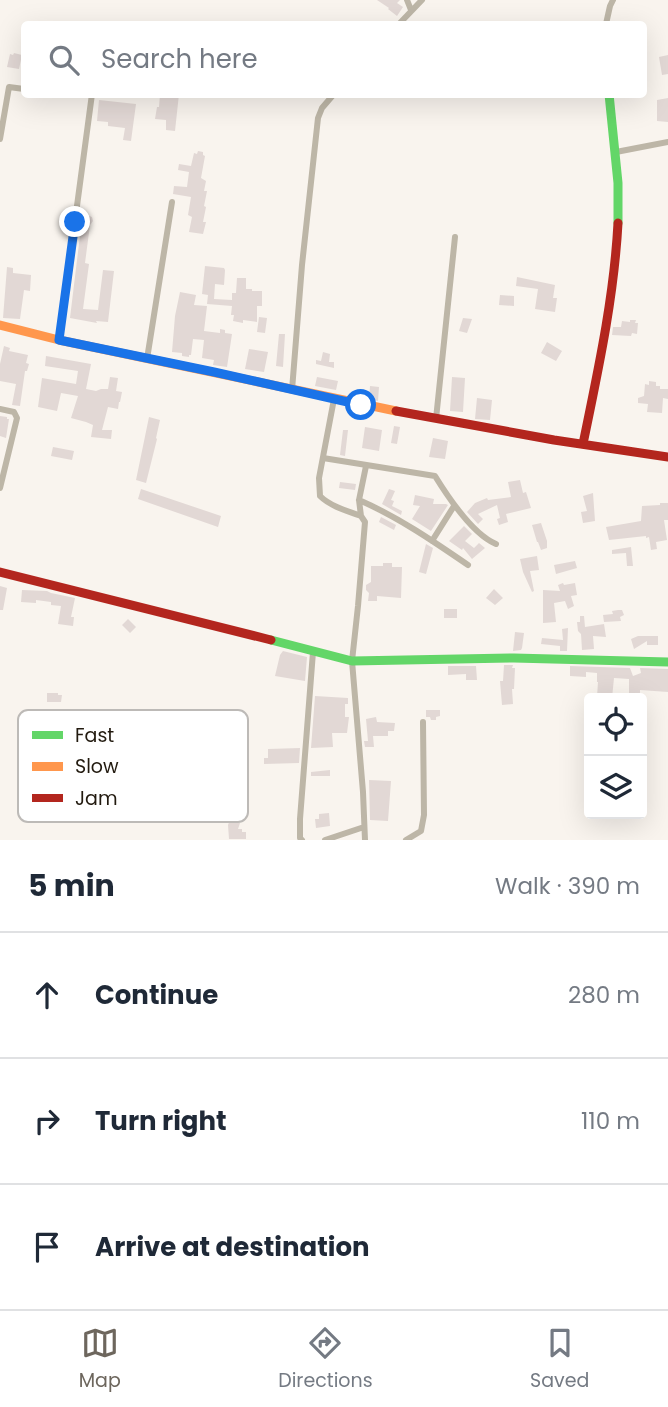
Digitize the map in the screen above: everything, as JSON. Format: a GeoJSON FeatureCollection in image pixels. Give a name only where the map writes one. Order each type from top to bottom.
{"type":"FeatureCollection","features":[{"type":"Feature","properties":{"kind":"street"},"geometry":{"type":"LineString","coordinates":[[407,0],[411,10]]}},
{"type":"Feature","properties":{"kind":"street"},"geometry":{"type":"LineString","coordinates":[[402,21],[422,0]]}},
{"type":"Feature","properties":{"kind":"street"},"geometry":{"type":"LineString","coordinates":[[607,21],[612,0]]}},
{"type":"Feature","properties":{"kind":"street"},"geometry":{"type":"LineString","coordinates":[[0,139],[9,87],[21,89]]}},
{"type":"Feature","properties":{"kind":"street"},"geometry":{"type":"LineString","coordinates":[[59,340],[91,98]]}},
{"type":"Feature","properties":{"kind":"street"},"geometry":{"type":"LineString","coordinates":[[292,390],[318,118],[331,98]]}},
{"type":"Feature","properties":{"kind":"street"},"geometry":{"type":"LineString","coordinates":[[583,444],[600,362],[617,246],[619,211],[609,98]]}},
{"type":"Feature","properties":{"kind":"street"},"geometry":{"type":"LineString","coordinates":[[616,152],[668,142]]}},
{"type":"Feature","properties":{"kind":"street"},"geometry":{"type":"LineString","coordinates":[[147,359],[172,202]]}},
{"type":"Feature","properties":{"kind":"street"},"geometry":{"type":"LineString","coordinates":[[436,419],[455,237]]}},
{"type":"Feature","properties":{"kind":"street"},"geometry":{"type":"LineString","coordinates":[[0,325],[334,399],[436,419],[668,457]]}},
{"type":"Feature","properties":{"kind":"street"},"geometry":{"type":"LineString","coordinates":[[334,399],[318,487],[320,496],[323,500],[361,516]]}},
{"type":"Feature","properties":{"kind":"street"},"geometry":{"type":"LineString","coordinates":[[0,409],[14,412],[17,418],[0,483]]}},
{"type":"Feature","properties":{"kind":"street"},"geometry":{"type":"LineString","coordinates":[[323,458],[435,476],[454,506],[488,541],[496,544]]}},
{"type":"Feature","properties":{"kind":"street"},"geometry":{"type":"LineString","coordinates":[[365,840],[352,662],[365,522],[361,516],[359,500],[366,466]]}},
{"type":"Feature","properties":{"kind":"street"},"geometry":{"type":"LineString","coordinates":[[359,500],[383,510],[468,565]]}},
{"type":"Feature","properties":{"kind":"street"},"geometry":{"type":"LineString","coordinates":[[432,541],[454,506]]}},
{"type":"Feature","properties":{"kind":"street"},"geometry":{"type":"LineString","coordinates":[[0,572],[352,662],[514,658],[668,662]]}},
{"type":"Feature","properties":{"kind":"street"},"geometry":{"type":"LineString","coordinates":[[302,840],[301,807],[313,652]]}},
{"type":"Feature","properties":{"kind":"street"},"geometry":{"type":"LineString","coordinates":[[406,840],[421,831],[424,815],[423,722]]}},
{"type":"Feature","properties":{"kind":"street"},"geometry":{"type":"LineString","coordinates":[[325,840],[364,827]]}},
{"type":"Feature","properties":{"kind":"building"},"geometry":{"type":"Polygon","coordinates":[[[377,0],[400,0],[397,3],[403,7],[397,16],[377,0]]]}},
{"type":"Feature","properties":{"kind":"building"},"geometry":{"type":"Polygon","coordinates":[[[10,54],[21,55],[19,69],[7,67],[10,54]]]}},
{"type":"Feature","properties":{"kind":"building"},"geometry":{"type":"Polygon","coordinates":[[[668,55],[668,74],[662,75],[659,57],[668,55]]]}},
{"type":"Feature","properties":{"kind":"building"},"geometry":{"type":"Polygon","coordinates":[[[160,98],[179,98],[175,131],[166,130],[166,120],[155,119],[160,98]]]}},
{"type":"Feature","properties":{"kind":"building"},"geometry":{"type":"Polygon","coordinates":[[[668,98],[668,122],[657,121],[657,100],[668,98]]]}},
{"type":"Feature","properties":{"kind":"building"},"geometry":{"type":"Polygon","coordinates":[[[99,100],[136,104],[131,141],[123,140],[125,128],[108,126],[108,122],[97,121],[99,100]]]}},
{"type":"Feature","properties":{"kind":"building"},"geometry":{"type":"Polygon","coordinates":[[[198,151],[205,156],[201,178],[206,181],[204,191],[207,191],[203,234],[189,232],[192,217],[188,215],[191,197],[173,194],[174,186],[187,187],[189,172],[178,170],[179,164],[191,166],[194,153],[197,154],[198,151]]]}},
{"type":"Feature","properties":{"kind":"building"},"geometry":{"type":"Polygon","coordinates":[[[87,215],[92,217],[93,221],[90,225],[85,263],[89,264],[83,309],[98,310],[103,270],[114,271],[108,322],[96,321],[97,323],[70,318],[82,219],[87,215]]]}},
{"type":"Feature","properties":{"kind":"building"},"geometry":{"type":"Polygon","coordinates":[[[205,266],[225,270],[224,285],[215,284],[214,299],[232,300],[232,293],[236,293],[237,278],[246,278],[246,289],[262,291],[262,306],[257,306],[257,322],[233,321],[232,306],[207,304],[208,295],[202,294],[205,266]]]}},
{"type":"Feature","properties":{"kind":"building"},"geometry":{"type":"Polygon","coordinates":[[[7,267],[13,268],[13,273],[31,275],[30,291],[24,290],[20,319],[3,318],[7,267]]]}},
{"type":"Feature","properties":{"kind":"building"},"geometry":{"type":"Polygon","coordinates":[[[517,277],[555,285],[555,312],[535,309],[538,289],[516,286],[517,277]]]}},
{"type":"Feature","properties":{"kind":"building"},"geometry":{"type":"Polygon","coordinates":[[[180,292],[196,295],[194,305],[207,306],[204,331],[220,333],[220,329],[232,334],[227,367],[213,365],[214,360],[202,358],[204,340],[193,339],[189,357],[172,352],[180,292]]]}},
{"type":"Feature","properties":{"kind":"building"},"geometry":{"type":"Polygon","coordinates":[[[500,295],[514,296],[514,306],[499,305],[500,295]]]}},
{"type":"Feature","properties":{"kind":"building"},"geometry":{"type":"Polygon","coordinates":[[[259,317],[267,318],[265,333],[257,332],[259,317]]]}},
{"type":"Feature","properties":{"kind":"building"},"geometry":{"type":"Polygon","coordinates":[[[463,318],[472,319],[467,333],[459,331],[463,318]]]}},
{"type":"Feature","properties":{"kind":"building"},"geometry":{"type":"Polygon","coordinates":[[[636,320],[635,323],[638,323],[637,334],[612,335],[613,327],[621,327],[622,321],[636,320]]]}},
{"type":"Feature","properties":{"kind":"building"},"geometry":{"type":"Polygon","coordinates":[[[279,334],[285,334],[283,367],[276,366],[279,334]]]}},
{"type":"Feature","properties":{"kind":"building"},"geometry":{"type":"Polygon","coordinates":[[[547,342],[562,351],[556,361],[541,353],[547,342]]]}},
{"type":"Feature","properties":{"kind":"building"},"geometry":{"type":"Polygon","coordinates":[[[4,346],[10,348],[9,351],[28,355],[26,363],[29,364],[25,371],[20,406],[12,405],[16,384],[0,381],[4,346]]]}},
{"type":"Feature","properties":{"kind":"building"},"geometry":{"type":"Polygon","coordinates":[[[249,349],[268,352],[264,372],[245,369],[249,349]]]}},
{"type":"Feature","properties":{"kind":"building"},"geometry":{"type":"Polygon","coordinates":[[[323,352],[330,354],[329,362],[334,362],[334,368],[316,364],[316,360],[321,361],[323,352]]]}},
{"type":"Feature","properties":{"kind":"building"},"geometry":{"type":"Polygon","coordinates":[[[46,356],[91,364],[86,389],[108,389],[110,377],[118,378],[116,391],[122,392],[118,409],[108,407],[102,430],[112,430],[111,439],[91,437],[93,425],[71,418],[78,396],[61,393],[57,411],[38,407],[42,378],[76,384],[78,371],[45,366],[46,356]]]}},
{"type":"Feature","properties":{"kind":"building"},"geometry":{"type":"Polygon","coordinates":[[[317,377],[338,381],[336,390],[315,386],[317,377]]]}},
{"type":"Feature","properties":{"kind":"building"},"geometry":{"type":"Polygon","coordinates":[[[452,377],[465,378],[463,412],[450,411],[452,377]]]}},
{"type":"Feature","properties":{"kind":"building"},"geometry":{"type":"Polygon","coordinates":[[[649,381],[656,382],[660,389],[668,389],[668,399],[663,398],[662,413],[647,412],[648,404],[638,403],[638,398],[644,396],[645,384],[649,385],[649,381]]]}},
{"type":"Feature","properties":{"kind":"building"},"geometry":{"type":"Polygon","coordinates":[[[370,386],[379,387],[378,401],[369,399],[370,386]]]}},
{"type":"Feature","properties":{"kind":"building"},"geometry":{"type":"Polygon","coordinates":[[[477,398],[492,400],[490,420],[475,419],[477,398]]]}},
{"type":"Feature","properties":{"kind":"building"},"geometry":{"type":"Polygon","coordinates":[[[0,416],[9,419],[6,438],[0,436],[0,416]]]}},
{"type":"Feature","properties":{"kind":"building"},"geometry":{"type":"Polygon","coordinates":[[[149,417],[160,420],[146,483],[136,480],[149,417]]]}},
{"type":"Feature","properties":{"kind":"building"},"geometry":{"type":"Polygon","coordinates":[[[394,426],[400,427],[397,444],[391,443],[394,426]]]}},
{"type":"Feature","properties":{"kind":"building"},"geometry":{"type":"Polygon","coordinates":[[[365,427],[382,430],[379,451],[362,448],[365,427]]]}},
{"type":"Feature","properties":{"kind":"building"},"geometry":{"type":"Polygon","coordinates":[[[343,430],[348,430],[345,456],[340,455],[343,430]]]}},
{"type":"Feature","properties":{"kind":"building"},"geometry":{"type":"Polygon","coordinates":[[[433,438],[448,441],[445,459],[429,457],[433,438]]]}},
{"type":"Feature","properties":{"kind":"building"},"geometry":{"type":"Polygon","coordinates":[[[53,447],[74,451],[72,460],[51,456],[53,447]]]}},
{"type":"Feature","properties":{"kind":"building"},"geometry":{"type":"Polygon","coordinates":[[[520,480],[531,508],[506,514],[508,522],[499,525],[497,505],[478,514],[483,519],[478,524],[467,512],[475,503],[487,498],[511,497],[508,482],[520,480]]]}},
{"type":"Feature","properties":{"kind":"building"},"geometry":{"type":"Polygon","coordinates":[[[340,482],[356,484],[355,490],[339,488],[340,482]]]}},
{"type":"Feature","properties":{"kind":"building"},"geometry":{"type":"Polygon","coordinates":[[[141,489],[221,516],[218,527],[138,499],[141,489]]]}},
{"type":"Feature","properties":{"kind":"building"},"geometry":{"type":"Polygon","coordinates":[[[389,489],[395,491],[391,500],[394,501],[392,506],[402,511],[401,515],[382,504],[389,489]]]}},
{"type":"Feature","properties":{"kind":"building"},"geometry":{"type":"Polygon","coordinates":[[[593,493],[595,521],[583,523],[581,512],[587,511],[583,496],[593,493]]]}},
{"type":"Feature","properties":{"kind":"building"},"geometry":{"type":"Polygon","coordinates":[[[415,495],[434,499],[433,504],[448,505],[431,531],[412,519],[420,506],[413,505],[415,495]]]}},
{"type":"Feature","properties":{"kind":"building"},"geometry":{"type":"Polygon","coordinates":[[[668,503],[668,520],[664,520],[667,540],[656,542],[657,549],[651,550],[649,537],[646,536],[609,540],[606,527],[641,521],[642,506],[668,503]]]}},
{"type":"Feature","properties":{"kind":"building"},"geometry":{"type":"Polygon","coordinates":[[[381,517],[396,525],[394,530],[379,522],[381,517]]]}},
{"type":"Feature","properties":{"kind":"building"},"geometry":{"type":"Polygon","coordinates":[[[541,523],[547,548],[541,550],[532,525],[541,523]]]}},
{"type":"Feature","properties":{"kind":"building"},"geometry":{"type":"Polygon","coordinates":[[[464,526],[472,534],[465,541],[474,548],[479,543],[485,548],[472,559],[463,548],[462,550],[449,541],[464,526]]]}},
{"type":"Feature","properties":{"kind":"building"},"geometry":{"type":"Polygon","coordinates":[[[426,544],[433,548],[426,574],[419,572],[426,544]]]}},
{"type":"Feature","properties":{"kind":"building"},"geometry":{"type":"Polygon","coordinates":[[[631,547],[633,566],[627,566],[626,553],[612,554],[612,550],[631,547]]]}},
{"type":"Feature","properties":{"kind":"building"},"geometry":{"type":"Polygon","coordinates":[[[537,556],[539,570],[530,571],[532,592],[520,559],[537,556]]]}},
{"type":"Feature","properties":{"kind":"building"},"geometry":{"type":"Polygon","coordinates":[[[575,561],[577,568],[556,574],[554,565],[575,561]]]}},
{"type":"Feature","properties":{"kind":"building"},"geometry":{"type":"Polygon","coordinates":[[[383,563],[402,567],[401,598],[377,596],[377,601],[368,601],[366,585],[371,582],[371,566],[383,566],[383,563]]]}},
{"type":"Feature","properties":{"kind":"building"},"geometry":{"type":"Polygon","coordinates":[[[575,583],[577,595],[571,596],[574,606],[568,609],[565,601],[554,603],[556,622],[543,623],[543,590],[560,591],[558,585],[575,583]]]}},
{"type":"Feature","properties":{"kind":"building"},"geometry":{"type":"Polygon","coordinates":[[[0,586],[7,588],[3,610],[0,610],[0,586]]]}},
{"type":"Feature","properties":{"kind":"building"},"geometry":{"type":"Polygon","coordinates":[[[494,589],[503,598],[495,605],[486,598],[494,589]]]}},
{"type":"Feature","properties":{"kind":"building"},"geometry":{"type":"Polygon","coordinates":[[[22,590],[47,591],[75,598],[71,617],[74,617],[73,626],[58,624],[61,606],[36,600],[36,603],[21,602],[22,590]]]}},
{"type":"Feature","properties":{"kind":"building"},"geometry":{"type":"Polygon","coordinates":[[[444,609],[457,609],[457,618],[444,618],[444,609]]]}},
{"type":"Feature","properties":{"kind":"building"},"geometry":{"type":"Polygon","coordinates":[[[622,610],[624,615],[620,617],[621,621],[604,622],[603,615],[622,610]]]}},
{"type":"Feature","properties":{"kind":"building"},"geometry":{"type":"Polygon","coordinates":[[[580,616],[584,616],[585,627],[604,624],[606,637],[593,636],[594,649],[582,650],[577,622],[580,622],[580,616]]]}},
{"type":"Feature","properties":{"kind":"building"},"geometry":{"type":"Polygon","coordinates":[[[128,619],[136,627],[130,633],[122,625],[128,619]]]}},
{"type":"Feature","properties":{"kind":"building"},"geometry":{"type":"Polygon","coordinates":[[[568,628],[567,651],[560,651],[560,646],[541,644],[542,638],[563,640],[562,629],[568,628]]]}},
{"type":"Feature","properties":{"kind":"building"},"geometry":{"type":"Polygon","coordinates":[[[515,632],[524,633],[521,650],[513,651],[515,632]]]}},
{"type":"Feature","properties":{"kind":"building"},"geometry":{"type":"Polygon","coordinates":[[[638,636],[658,636],[658,645],[647,645],[647,641],[634,649],[631,639],[638,636]]]}},
{"type":"Feature","properties":{"kind":"building"},"geometry":{"type":"Polygon","coordinates":[[[283,651],[307,657],[305,681],[275,676],[283,651]]]}},
{"type":"Feature","properties":{"kind":"building"},"geometry":{"type":"Polygon","coordinates":[[[504,665],[513,665],[512,668],[515,668],[514,689],[513,704],[502,705],[500,681],[503,681],[504,665]]]}},
{"type":"Feature","properties":{"kind":"building"},"geometry":{"type":"Polygon","coordinates":[[[448,666],[476,666],[477,680],[466,680],[466,674],[448,675],[448,666]]]}},
{"type":"Feature","properties":{"kind":"building"},"geometry":{"type":"Polygon","coordinates":[[[570,666],[630,668],[633,676],[641,673],[640,668],[668,669],[668,692],[640,690],[640,693],[629,693],[629,679],[614,678],[612,693],[597,693],[597,673],[586,672],[586,677],[570,676],[570,666]]]}},
{"type":"Feature","properties":{"kind":"building"},"geometry":{"type":"Polygon","coordinates":[[[47,693],[62,695],[61,702],[47,702],[47,693]]]}},
{"type":"Feature","properties":{"kind":"building"},"geometry":{"type":"Polygon","coordinates":[[[315,696],[348,698],[348,704],[345,704],[345,717],[349,717],[347,733],[332,733],[333,747],[311,748],[315,696]]]}},
{"type":"Feature","properties":{"kind":"building"},"geometry":{"type":"Polygon","coordinates":[[[426,710],[440,710],[440,716],[431,720],[426,717],[426,710]]]}},
{"type":"Feature","properties":{"kind":"building"},"geometry":{"type":"Polygon","coordinates":[[[376,717],[377,722],[395,723],[394,731],[388,731],[388,736],[373,736],[374,747],[365,747],[364,741],[368,741],[366,719],[376,717]]]}},
{"type":"Feature","properties":{"kind":"building"},"geometry":{"type":"Polygon","coordinates":[[[300,748],[299,763],[264,764],[264,758],[268,758],[268,749],[300,748]]]}},
{"type":"Feature","properties":{"kind":"building"},"geometry":{"type":"Polygon","coordinates":[[[330,770],[330,776],[311,776],[311,772],[330,770]]]}},
{"type":"Feature","properties":{"kind":"building"},"geometry":{"type":"Polygon","coordinates":[[[369,780],[391,781],[388,821],[370,820],[369,780]]]}},
{"type":"Feature","properties":{"kind":"building"},"geometry":{"type":"Polygon","coordinates":[[[329,813],[330,826],[316,828],[315,819],[319,819],[319,814],[329,813]]]}},
{"type":"Feature","properties":{"kind":"building"},"geometry":{"type":"Polygon","coordinates":[[[229,822],[240,823],[238,829],[246,832],[246,839],[229,839],[229,822]]]}},
{"type":"Feature","properties":{"kind":"traffic: fast"},"geometry":{"type":"LineString","coordinates":[[609,98],[618,183],[618,223]]}},
{"type":"Feature","properties":{"kind":"traffic: fast"},"geometry":{"type":"LineString","coordinates":[[271,640],[352,661],[514,658],[668,662]]}},
{"type":"Feature","properties":{"kind":"traffic: slow"},"geometry":{"type":"LineString","coordinates":[[0,325],[59,340],[396,411]]}},
{"type":"Feature","properties":{"kind":"traffic: jam"},"geometry":{"type":"LineString","coordinates":[[583,444],[609,307],[618,223]]}},
{"type":"Feature","properties":{"kind":"traffic: jam"},"geometry":{"type":"LineString","coordinates":[[396,411],[554,440],[668,457]]}},
{"type":"Feature","properties":{"kind":"traffic: jam"},"geometry":{"type":"LineString","coordinates":[[0,572],[271,640]]}},
{"type":"Feature","properties":{"kind":"route"},"geometry":{"type":"LineString","coordinates":[[75,222],[59,340],[361,405]]}}]}
